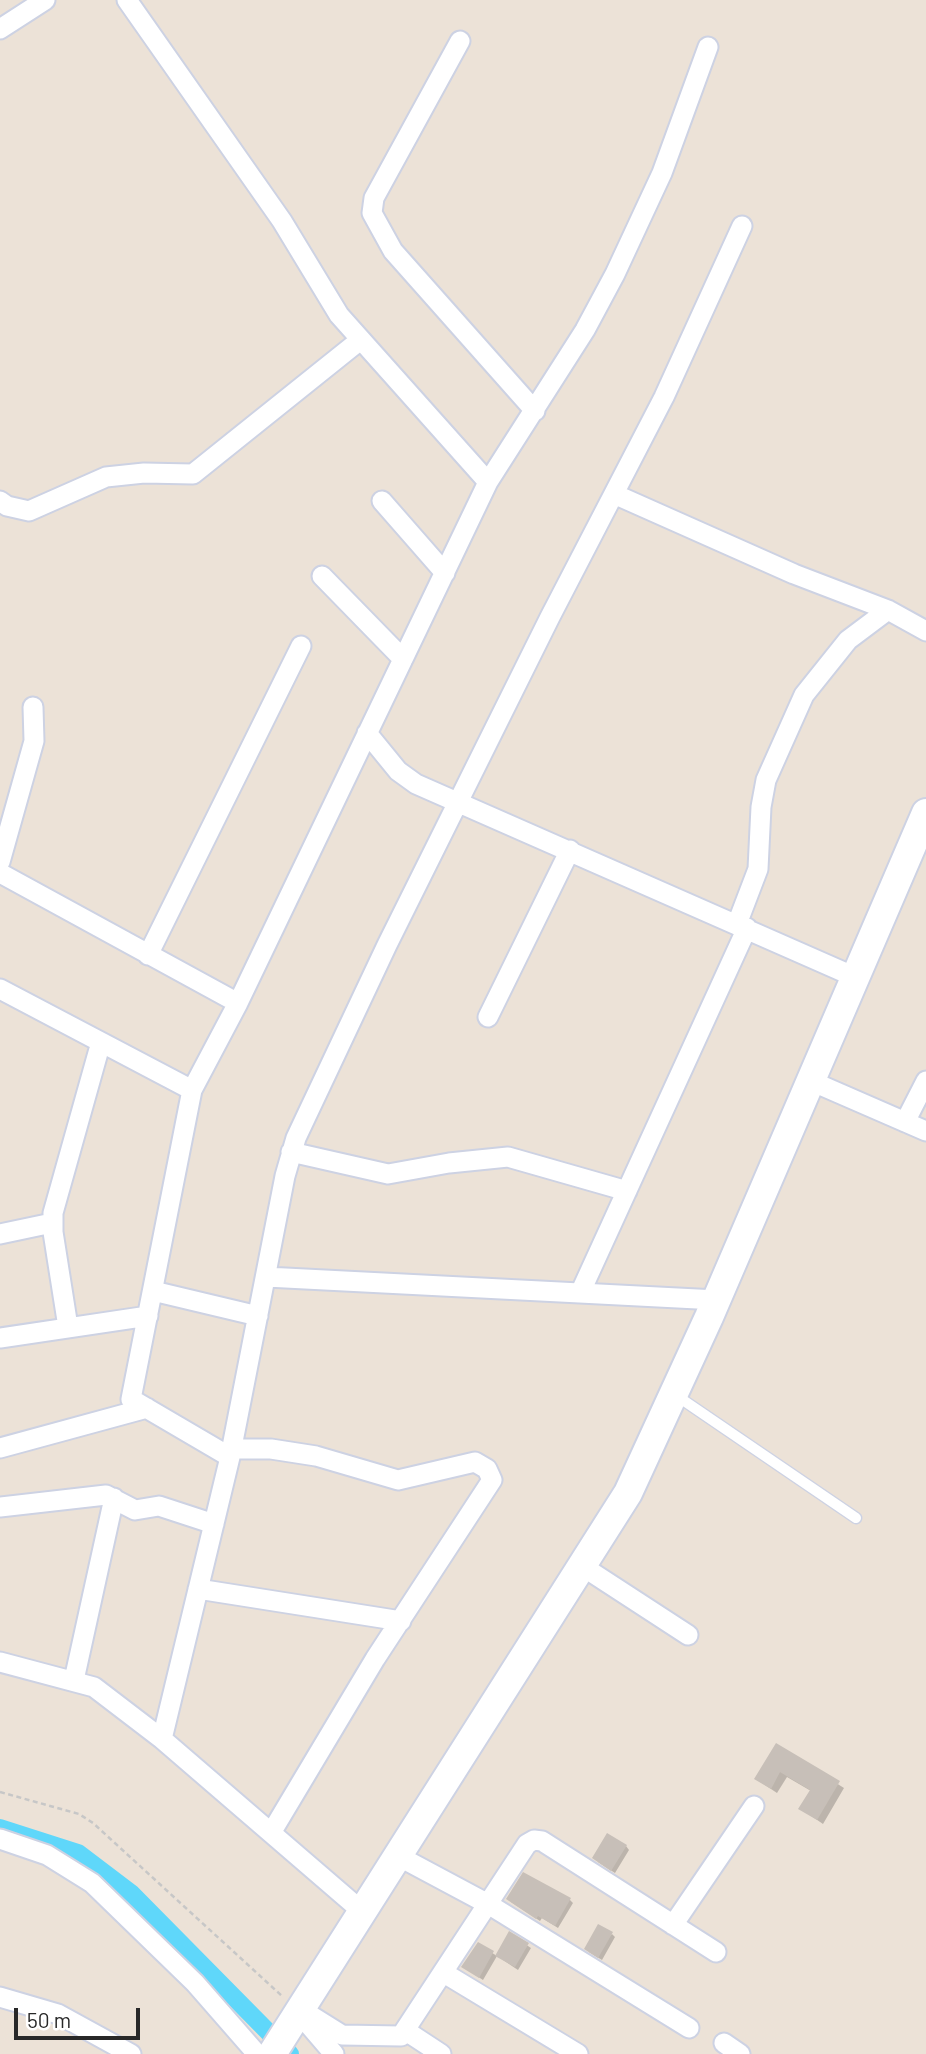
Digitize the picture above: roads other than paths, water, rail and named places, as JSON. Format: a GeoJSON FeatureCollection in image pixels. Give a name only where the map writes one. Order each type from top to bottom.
{"type":"FeatureCollection","features":[{"type":"Feature","properties":{"kind":"street"},"geometry":{"type":"LineString","coordinates":[[0,29],[45,0]]}},
{"type":"Feature","properties":{"kind":"street"},"geometry":{"type":"LineString","coordinates":[[127,0],[292,236],[339,315],[359,341],[488,482]]}},
{"type":"Feature","properties":{"kind":"street"},"geometry":{"type":"LineString","coordinates":[[460,41],[374,198],[372,213],[393,251],[535,411]]}},
{"type":"Feature","properties":{"kind":"street"},"geometry":{"type":"LineString","coordinates":[[271,1833],[401,1621],[491,1486],[491,1474],[488,1469],[467,1462],[398,1480],[316,1456],[271,1449],[231,1453],[131,1399],[192,1090],[238,1003],[488,482],[585,330],[641,222],[708,47]]}},
{"type":"Feature","properties":{"kind":"street"},"geometry":{"type":"LineString","coordinates":[[162,1739],[231,1453],[291,1152],[381,957],[458,800],[664,397],[742,226]]}},
{"type":"Feature","properties":{"kind":"street"},"geometry":{"type":"LineString","coordinates":[[0,501],[7,506],[29,511],[106,477],[144,473],[193,474],[359,341]]}},
{"type":"Feature","properties":{"kind":"street"},"geometry":{"type":"LineString","coordinates":[[614,494],[794,575],[888,610],[926,631]]}},
{"type":"Feature","properties":{"kind":"street"},"geometry":{"type":"LineString","coordinates":[[382,501],[445,573]]}},
{"type":"Feature","properties":{"kind":"street"},"geometry":{"type":"LineString","coordinates":[[322,576],[403,659]]}},
{"type":"Feature","properties":{"kind":"street"},"geometry":{"type":"LineString","coordinates":[[582,1291],[742,926],[758,869],[761,807],[766,780],[804,695],[848,640],[888,610]]}},
{"type":"Feature","properties":{"kind":"street"},"geometry":{"type":"LineString","coordinates":[[148,955],[300,646]]}},
{"type":"Feature","properties":{"kind":"street"},"geometry":{"type":"LineString","coordinates":[[0,863],[34,741],[33,707]]}},
{"type":"Feature","properties":{"kind":"street"},"geometry":{"type":"LineString","coordinates":[[367,733],[405,778],[855,977]]}},
{"type":"Feature","properties":{"kind":"street"},"geometry":{"type":"LineString","coordinates":[[272,2054],[400,1857],[628,1493],[717,1300],[926,813]]}},
{"type":"Feature","properties":{"kind":"street"},"geometry":{"type":"LineString","coordinates":[[488,1017],[570,850]]}},
{"type":"Feature","properties":{"kind":"street"},"geometry":{"type":"LineString","coordinates":[[0,873],[238,1003]]}},
{"type":"Feature","properties":{"kind":"street"},"geometry":{"type":"LineString","coordinates":[[0,989],[192,1090]]}},
{"type":"Feature","properties":{"kind":"street"},"geometry":{"type":"LineString","coordinates":[[68,1328],[52,1223],[101,1042]]}},
{"type":"Feature","properties":{"kind":"street"},"geometry":{"type":"LineString","coordinates":[[905,1122],[926,1081]]}},
{"type":"Feature","properties":{"kind":"street"},"geometry":{"type":"LineString","coordinates":[[811,1082],[926,1131]]}},
{"type":"Feature","properties":{"kind":"street"},"geometry":{"type":"LineString","coordinates":[[291,1152],[388,1174],[449,1163],[508,1157],[627,1191]]}},
{"type":"Feature","properties":{"kind":"street"},"geometry":{"type":"LineString","coordinates":[[0,1234],[52,1223]]}},
{"type":"Feature","properties":{"kind":"street"},"geometry":{"type":"LineString","coordinates":[[265,1277],[582,1291],[717,1300]]}},
{"type":"Feature","properties":{"kind":"street"},"geometry":{"type":"LineString","coordinates":[[153,1291],[258,1316]]}},
{"type":"Feature","properties":{"kind":"street"},"geometry":{"type":"LineString","coordinates":[[0,1338],[148,1316]]}},
{"type":"Feature","properties":{"kind":"street"},"geometry":{"type":"LineString","coordinates":[[0,1448],[147,1408]]}},
{"type":"Feature","properties":{"kind":"street"},"geometry":{"type":"LineString","coordinates":[[0,1507],[106,1495],[135,1510],[159,1506],[214,1524]]}},
{"type":"Feature","properties":{"kind":"street"},"geometry":{"type":"LineString","coordinates":[[74,1680],[114,1498]]}},
{"type":"Feature","properties":{"kind":"street"},"geometry":{"type":"LineString","coordinates":[[582,1566],[688,1635]]}},
{"type":"Feature","properties":{"kind":"street"},"geometry":{"type":"LineString","coordinates":[[198,1589],[401,1621]]}},
{"type":"Feature","properties":{"kind":"street"},"geometry":{"type":"LineString","coordinates":[[0,1662],[74,1680],[103,1693],[162,1739],[364,1913]]}},
{"type":"Feature","properties":{"kind":"street"},"geometry":{"type":"LineString","coordinates":[[673,1925],[754,1806]]}},
{"type":"Feature","properties":{"kind":"street"},"geometry":{"type":"LineString","coordinates":[[0,1839],[47,1855],[92,1883],[195,1983],[257,2054]]}},
{"type":"Feature","properties":{"kind":"street"},"geometry":{"type":"LineString","coordinates":[[299,2013],[342,2035],[396,2038],[406,2031],[527,1844],[542,1841],[716,1952]]}},
{"type":"Feature","properties":{"kind":"street"},"geometry":{"type":"LineString","coordinates":[[400,1857],[488,1904],[689,2028]]}},
{"type":"Feature","properties":{"kind":"street"},"geometry":{"type":"LineString","coordinates":[[444,1973],[578,2054]]}},
{"type":"Feature","properties":{"kind":"street"},"geometry":{"type":"LineString","coordinates":[[0,1997],[58,2014],[131,2054]]}},
{"type":"Feature","properties":{"kind":"street"},"geometry":{"type":"LineString","coordinates":[[299,2013],[334,2054]]}},
{"type":"Feature","properties":{"kind":"street"},"geometry":{"type":"LineString","coordinates":[[406,2031],[441,2054]]}},
{"type":"Feature","properties":{"kind":"lane"},"geometry":{"type":"LineString","coordinates":[[674,1394],[856,1518]]}},
{"type":"Feature","properties":{"kind":"waterway"},"geometry":{"type":"LineString","coordinates":[[0,1828],[78,1853],[132,1894],[290,2054]]}}]}
